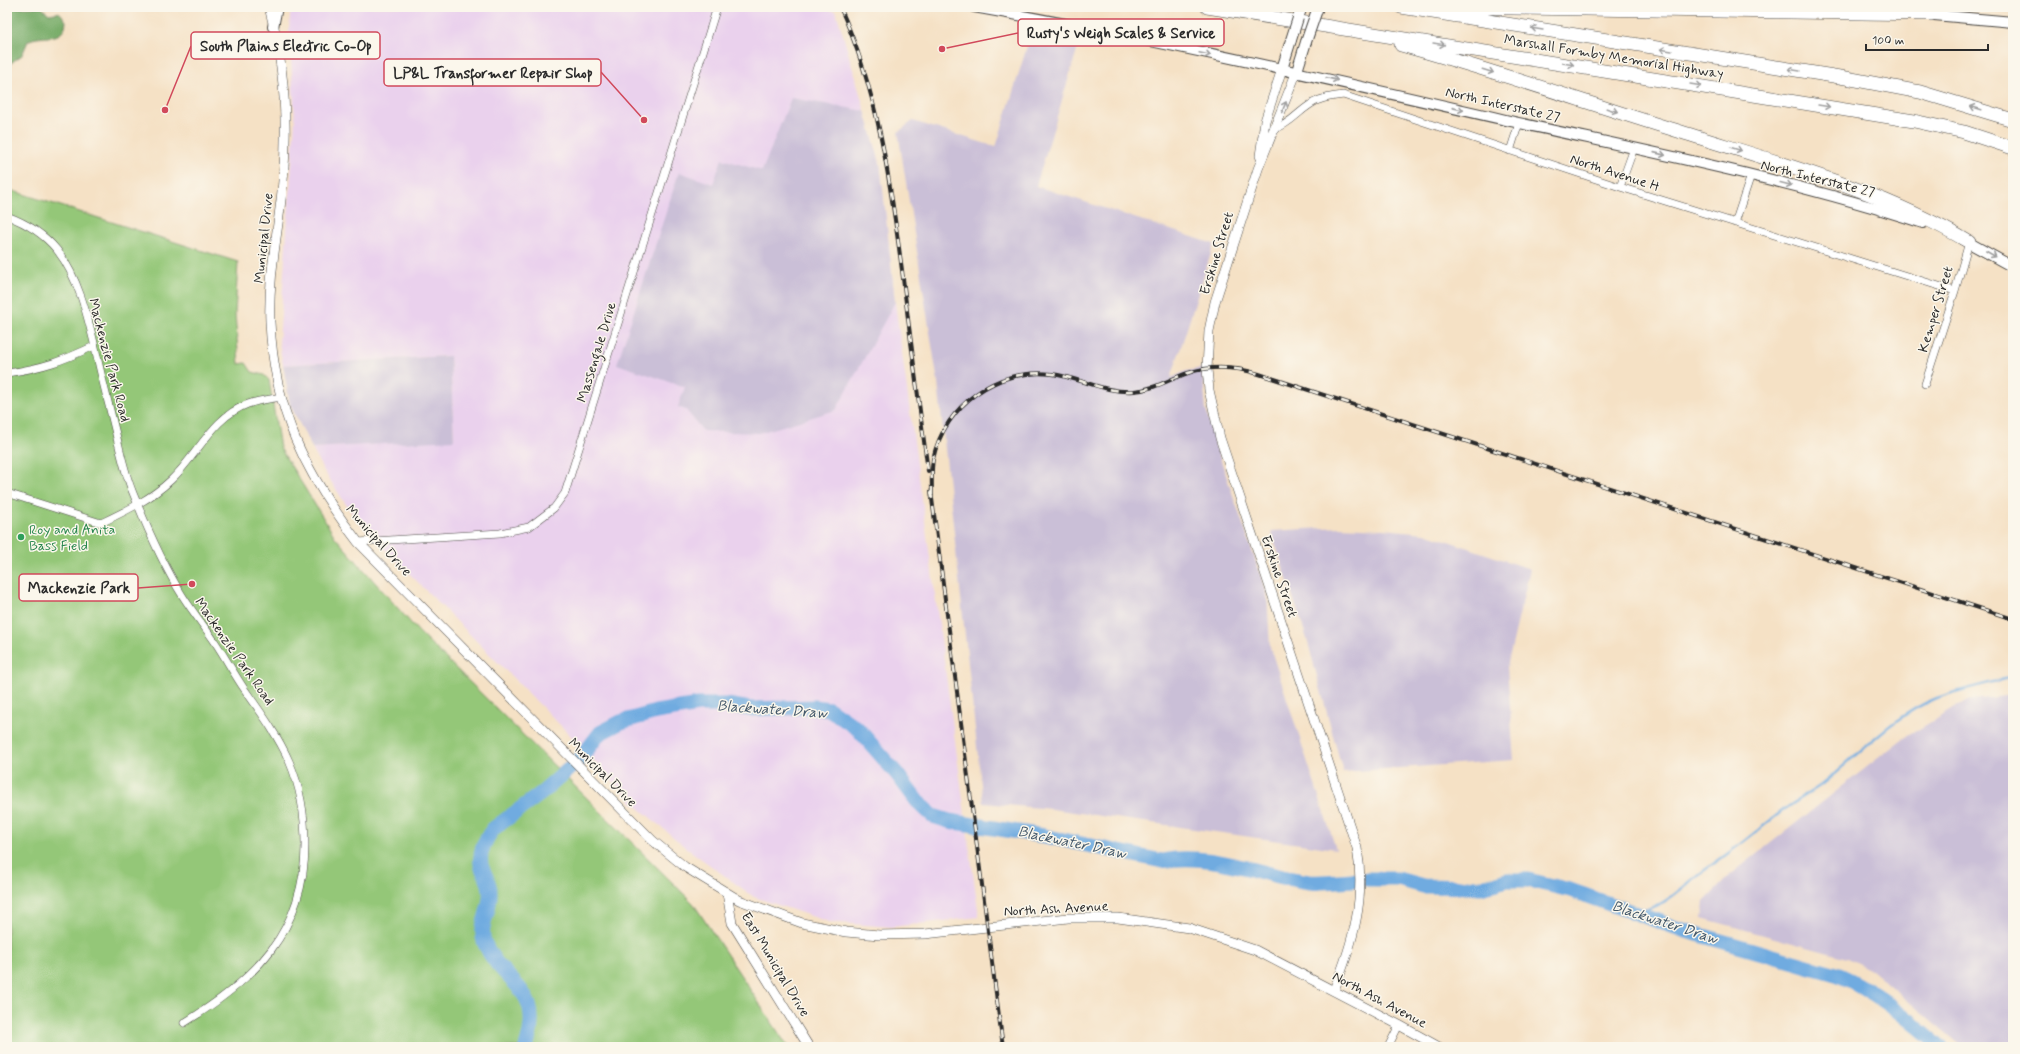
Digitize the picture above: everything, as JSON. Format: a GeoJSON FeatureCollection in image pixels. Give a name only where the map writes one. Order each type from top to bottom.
{"type":"FeatureCollection","features":[{"type":"Feature","properties":{"kind":"highway","name":"Marshall Formby Memorial Highway"},"geometry":{"type":"LineString","coordinates":[[1207,7],[1914,121],[1964,132],[2013,148]]}},
{"type":"Feature","properties":{"kind":"highway","name":"Marshall Formby Memorial Highway"},"geometry":{"type":"LineString","coordinates":[[1401,7],[1846,78],[1920,92],[2013,120]]}},
{"type":"Feature","properties":{"kind":"highway"},"geometry":{"type":"LineString","coordinates":[[1443,7],[1931,14]]}},
{"type":"Feature","properties":{"kind":"highway"},"geometry":{"type":"LineString","coordinates":[[1329,26],[1436,55],[1849,186],[1913,211],[1969,242]]}},
{"type":"Feature","properties":{"kind":"main road"},"geometry":{"type":"LineString","coordinates":[[274,27],[277,7]]}},
{"type":"Feature","properties":{"kind":"main road","name":"North Interstate 27"},"geometry":{"type":"LineString","coordinates":[[974,7],[1033,17],[1297,71],[1751,175],[1856,201],[1941,229],[1969,242],[2013,267]]}},
{"type":"Feature","properties":{"kind":"main road","name":"Erskine Street"},"geometry":{"type":"LineString","coordinates":[[1282,68],[1302,7]]}},
{"type":"Feature","properties":{"kind":"main road","name":"Erskine Street"},"geometry":{"type":"LineString","coordinates":[[1297,71],[1318,7]]}},
{"type":"Feature","properties":{"kind":"main road"},"geometry":{"type":"LineString","coordinates":[[1860,7],[2013,22]]}},
{"type":"Feature","properties":{"kind":"street","name":"Municipal Drive"},"geometry":{"type":"LineString","coordinates":[[269,7],[280,62],[284,105],[283,180],[272,266],[270,322],[275,367],[281,397],[306,464],[334,511],[358,542],[572,760],[670,856],[727,893]]}},
{"type":"Feature","properties":{"kind":"street","name":"Massengale Drive"},"geometry":{"type":"LineString","coordinates":[[358,542],[500,533],[529,527],[554,508],[565,493],[717,7]]}},
{"type":"Feature","properties":{"kind":"street","name":"Erskine Street"},"geometry":{"type":"LineString","coordinates":[[1258,169],[1265,121],[1282,68]]}},
{"type":"Feature","properties":{"kind":"street","name":"Erskine Street"},"geometry":{"type":"LineString","coordinates":[[1297,71],[1258,169],[1215,302],[1208,349],[1209,390],[1220,438],[1357,848],[1361,882],[1359,906],[1351,946],[1334,990]]}},
{"type":"Feature","properties":{"kind":"street","name":"North Avenue H"},"geometry":{"type":"LineString","coordinates":[[1275,129],[1286,125],[1306,107],[1318,100],[1343,95],[1620,187],[1955,292]]}},
{"type":"Feature","properties":{"kind":"street"},"geometry":{"type":"LineString","coordinates":[[1510,151],[1519,123]]}},
{"type":"Feature","properties":{"kind":"street"},"geometry":{"type":"LineString","coordinates":[[1620,187],[1634,148]]}},
{"type":"Feature","properties":{"kind":"street"},"geometry":{"type":"LineString","coordinates":[[1735,223],[1751,175]]}},
{"type":"Feature","properties":{"kind":"street","name":"Mackenzie Park Road"},"geometry":{"type":"LineString","coordinates":[[7,216],[38,232],[48,240],[63,259],[76,284],[88,320],[124,465],[138,505],[154,543],[182,595],[216,643],[244,689],[267,719],[282,744],[300,792],[304,825],[303,876],[294,908],[280,937],[252,974],[214,1004],[184,1023]]}},
{"type":"Feature","properties":{"kind":"street","name":"Kemper Street"},"geometry":{"type":"LineString","coordinates":[[1925,384],[1955,292],[1969,242]]}},
{"type":"Feature","properties":{"kind":"street"},"geometry":{"type":"LineString","coordinates":[[7,373],[37,369],[54,364],[94,346]]}},
{"type":"Feature","properties":{"kind":"street"},"geometry":{"type":"LineString","coordinates":[[7,493],[101,523],[138,505],[172,480],[194,455],[210,430],[225,417],[248,404],[281,397]]}},
{"type":"Feature","properties":{"kind":"street","name":"North Ash Avenue"},"geometry":{"type":"LineString","coordinates":[[727,893],[759,909],[802,924],[832,930],[873,935],[925,934],[1068,918],[1118,918],[1156,922],[1189,928],[1255,950],[1334,990],[1438,1047]]}},
{"type":"Feature","properties":{"kind":"street","name":"East Municipal Drive"},"geometry":{"type":"LineString","coordinates":[[727,893],[732,923],[809,1047]]}},
{"type":"Feature","properties":{"kind":"street"},"geometry":{"type":"LineString","coordinates":[[1388,1047],[1399,1025]]}},
{"type":"Feature","properties":{"kind":"shaded area"},"geometry":{"type":"Polygon","coordinates":[[[291,7],[804,7],[836,11],[880,163],[895,302],[979,917],[891,927],[829,922],[754,897],[685,847],[633,803],[569,734],[357,521],[322,468],[312,448],[454,439],[450,356],[283,365],[279,343],[295,120],[289,28],[291,7]]]}},
{"type":"Feature","properties":{"kind":"shaded area"},"geometry":{"type":"Polygon","coordinates":[[[1033,27],[1081,37],[1036,186],[1214,244],[1171,378],[1186,371],[1202,368],[1206,410],[1217,449],[1267,594],[1270,647],[1336,849],[1052,809],[983,803],[938,383],[898,132],[913,121],[996,147],[1033,27]]]}},
{"type":"Feature","properties":{"kind":"shaded area"},"geometry":{"type":"Polygon","coordinates":[[[791,98],[865,111],[880,163],[895,302],[836,410],[759,433],[703,431],[686,410],[678,407],[685,387],[617,364],[679,172],[713,184],[722,159],[762,171],[791,98]]]}},
{"type":"Feature","properties":{"kind":"shaded area"},"geometry":{"type":"Polygon","coordinates":[[[450,356],[454,440],[312,448],[290,405],[283,365],[450,356]]]}},
{"type":"Feature","properties":{"kind":"shaded area"},"geometry":{"type":"Polygon","coordinates":[[[1340,527],[1425,533],[1530,569],[1507,667],[1514,760],[1343,772],[1307,639],[1271,531],[1340,527]]]}},
{"type":"Feature","properties":{"kind":"shaded area"},"geometry":{"type":"Polygon","coordinates":[[[2013,695],[2013,1047],[1963,1047],[1871,970],[1847,958],[1702,918],[1704,902],[1729,876],[1901,740],[1966,701],[2013,695]]]}},
{"type":"Feature","properties":{"kind":"green space"},"geometry":{"type":"Polygon","coordinates":[[[41,7],[49,14],[58,12],[61,13],[66,21],[65,28],[61,33],[52,37],[28,41],[22,55],[12,62],[7,75],[7,8],[41,7]]]}},
{"type":"Feature","properties":{"kind":"green space"},"geometry":{"type":"Polygon","coordinates":[[[7,189],[238,262],[235,314],[239,364],[246,363],[252,372],[264,375],[269,380],[280,448],[335,537],[418,631],[693,903],[788,1047],[7,1047],[7,189]]]}},
{"type":"Feature","properties":{"kind":"waterway"},"geometry":{"type":"LineString","coordinates":[[1633,913],[1656,906],[1674,895],[1699,874],[1781,812],[1821,785],[1876,737],[1905,715],[1937,698],[1965,689],[2013,677]]}},
{"type":"Feature","properties":{"kind":"waterway","name":"Blackwater Draw"},"geometry":{"type":"LineString","coordinates":[[526,1047],[531,1027],[531,1012],[527,999],[493,958],[485,944],[483,937],[490,891],[482,868],[480,858],[481,852],[493,829],[543,792],[580,759],[600,733],[621,722],[656,712],[698,705],[727,705],[750,709],[815,707],[829,709],[858,729],[897,774],[917,801],[933,816],[949,821],[1044,836],[1162,861],[1199,859],[1310,882],[1353,880]]}},
{"type":"Feature","properties":{"kind":"waterway","name":"Blackwater Draw"},"geometry":{"type":"LineString","coordinates":[[1367,879],[1398,879],[1423,886],[1482,887],[1507,880],[1528,880],[1570,890],[1683,930],[1839,975],[1880,998],[1941,1047]]}},
{"type":"Feature","properties":{"kind":"railway"},"geometry":{"type":"LineString","coordinates":[[840,7],[864,71],[881,136],[893,203],[928,471]]}},
{"type":"Feature","properties":{"kind":"railway"},"geometry":{"type":"LineString","coordinates":[[932,495],[933,459],[939,440],[949,422],[961,407],[976,394],[993,384],[1012,377],[1032,373],[1062,376],[1113,390],[1134,391],[1156,386],[1197,370],[1233,368],[1259,374],[2013,619]]}},
{"type":"Feature","properties":{"kind":"railway"},"geometry":{"type":"LineString","coordinates":[[931,491],[1003,1047]]}},
{"type":"Feature","properties":{"kind":"place","name":"Rusty's Weigh Scales & Service"},"geometry":{"type":"Point","coordinates":[942,49]}},
{"type":"Feature","properties":{"kind":"place","name":"South Plains Electric Co-Op"},"geometry":{"type":"Point","coordinates":[165,110]}},
{"type":"Feature","properties":{"kind":"place","name":"LP&L Transformer Repair Shop"},"geometry":{"type":"Point","coordinates":[644,120]}},
{"type":"Feature","properties":{"kind":"place","name":"Roy and Anita Bass Field"},"geometry":{"type":"Point","coordinates":[21,537]}},
{"type":"Feature","properties":{"kind":"place","name":"Mackenzie Park"},"geometry":{"type":"Point","coordinates":[192,584]}}]}
